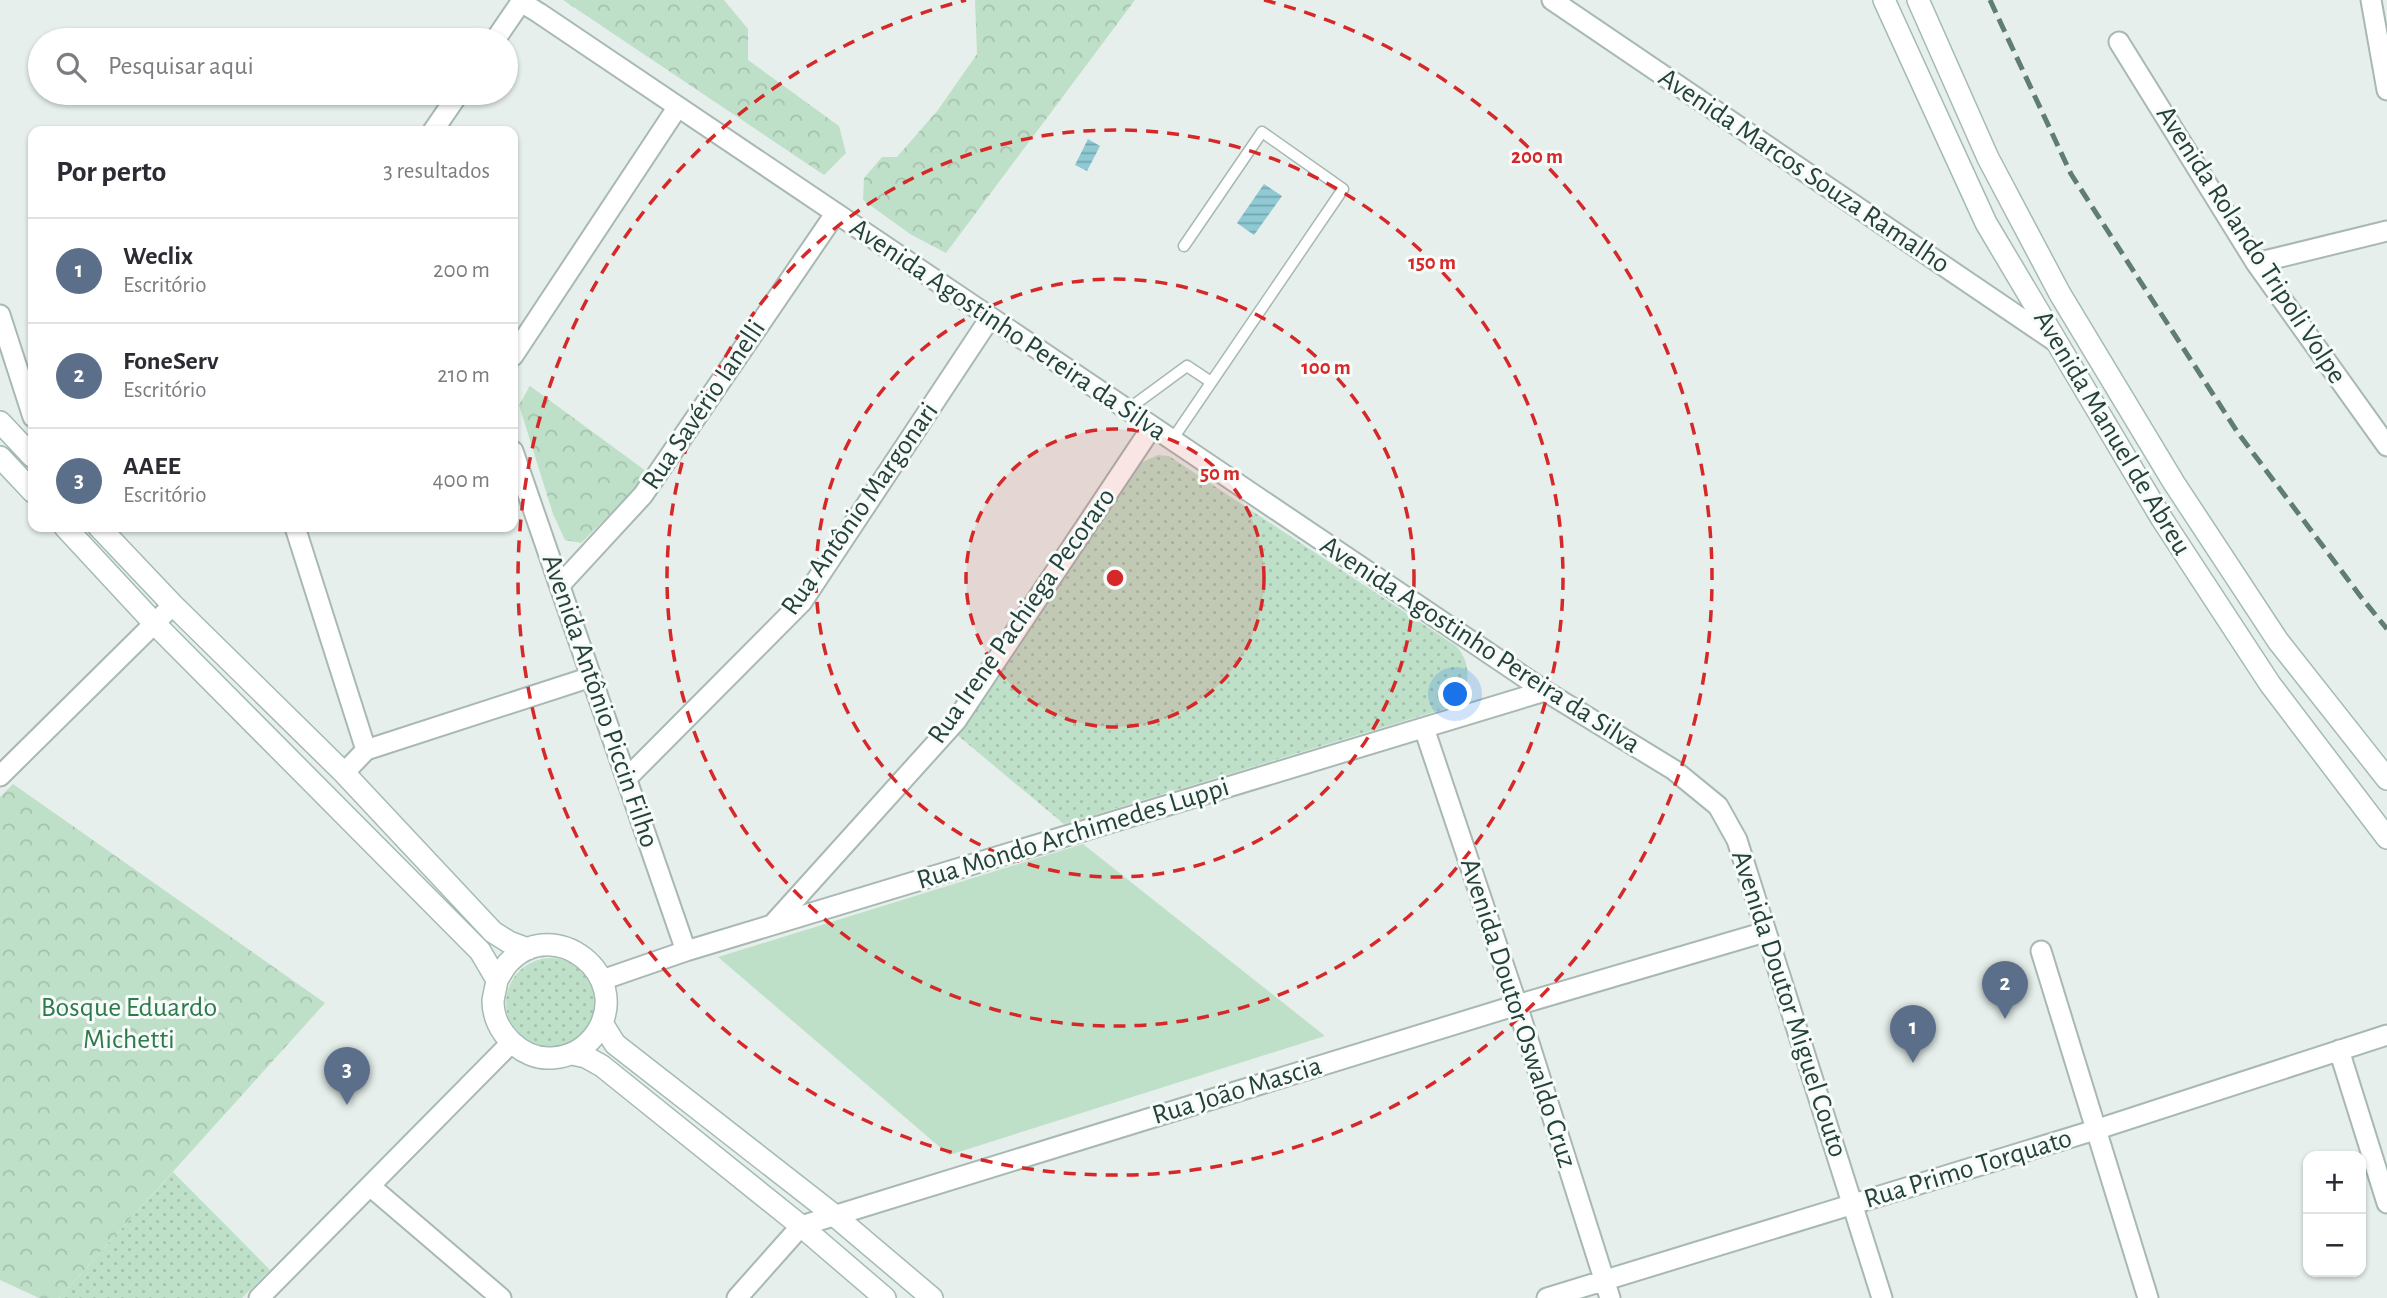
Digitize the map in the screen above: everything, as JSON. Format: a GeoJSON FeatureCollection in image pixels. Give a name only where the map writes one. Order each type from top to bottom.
{"type":"FeatureCollection","features":[{"type":"Feature","properties":{"kind":"street","name":"Avenida Marcos Souza Ramalho"},"geometry":{"type":"LineString","coordinates":[[1552,0],[2056,342]]}},
{"type":"Feature","properties":{"kind":"street","name":"Avenida Manuel de Abreu"},"geometry":{"type":"LineString","coordinates":[[1884,0],[1986,223],[2162,519],[2270,684],[2387,838]]}},
{"type":"Feature","properties":{"kind":"street","name":"Avenida Manuel de Abreu"},"geometry":{"type":"LineString","coordinates":[[1917,0],[1988,158],[2060,294],[2174,484],[2278,641],[2387,779]]}},
{"type":"Feature","properties":{"kind":"street"},"geometry":{"type":"LineString","coordinates":[[2371,0],[2387,90]]}},
{"type":"Feature","properties":{"kind":"street"},"geometry":{"type":"LineString","coordinates":[[503,28],[521,1]]}},
{"type":"Feature","properties":{"kind":"street","name":"Avenida Agostinho Pereira da Silva"},"geometry":{"type":"LineString","coordinates":[[521,1],[1545,691],[1674,771]]}},
{"type":"Feature","properties":{"kind":"street","name":"Avenida Rolando Tripoli Volpe"},"geometry":{"type":"LineString","coordinates":[[2119,41],[2256,262],[2387,446]]}},
{"type":"Feature","properties":{"kind":"street"},"geometry":{"type":"LineString","coordinates":[[436,126],[451,105]]}},
{"type":"Feature","properties":{"kind":"street"},"geometry":{"type":"LineString","coordinates":[[518,348],[677,108]]}},
{"type":"Feature","properties":{"kind":"street","name":"Rua Savério Ianelli"},"geometry":{"type":"LineString","coordinates":[[560,585],[643,495],[835,214]]}},
{"type":"Feature","properties":{"kind":"street"},"geometry":{"type":"LineString","coordinates":[[2256,262],[2387,231]]}},
{"type":"Feature","properties":{"kind":"street"},"geometry":{"type":"LineString","coordinates":[[0,315],[28,402]]}},
{"type":"Feature","properties":{"kind":"street","name":"Rua Antônio Margonari"},"geometry":{"type":"LineString","coordinates":[[627,778],[802,602],[990,318]]}},
{"type":"Feature","properties":{"kind":"street"},"geometry":{"type":"LineString","coordinates":[[0,422],[28,452]]}},
{"type":"Feature","properties":{"kind":"street","name":"Rua Irene Pachiega Pecoraro"},"geometry":{"type":"LineString","coordinates":[[772,925],[956,721],[1152,427]]}},
{"type":"Feature","properties":{"kind":"street"},"geometry":{"type":"LineString","coordinates":[[0,457],[28,487]]}},
{"type":"Feature","properties":{"kind":"street","name":"Avenida Antônio Piccin Filho"},"geometry":{"type":"LineString","coordinates":[[518,465],[686,951]]}},
{"type":"Feature","properties":{"kind":"street"},"geometry":{"type":"LineString","coordinates":[[70,532],[155,623],[480,951],[497,980]]}},
{"type":"Feature","properties":{"kind":"street"},"geometry":{"type":"LineString","coordinates":[[104,532],[173,605],[344,773],[493,932],[528,949]]}},
{"type":"Feature","properties":{"kind":"street"},"geometry":{"type":"LineString","coordinates":[[297,532],[366,750]]}},
{"type":"Feature","properties":{"kind":"street"},"geometry":{"type":"LineString","coordinates":[[4,764],[173,605]]}},
{"type":"Feature","properties":{"kind":"street"},"geometry":{"type":"LineString","coordinates":[[344,773],[366,750],[591,677]]}},
{"type":"Feature","properties":{"kind":"street","name":"Rua Mondo Archimedes Luppi"},"geometry":{"type":"LineString","coordinates":[[602,981],[686,951],[1545,691]]}},
{"type":"Feature","properties":{"kind":"street","name":"Avenida Doutor Oswaldo Cruz"},"geometry":{"type":"LineString","coordinates":[[1424,728],[1517,1004],[1608,1289]]}},
{"type":"Feature","properties":{"kind":"street","name":"Avenida Doutor Miguel Couto"},"geometry":{"type":"LineString","coordinates":[[1674,771],[1718,806],[1737,841],[1882,1298]]}},
{"type":"Feature","properties":{"kind":"street","name":"Rua João Mascia"},"geometry":{"type":"LineString","coordinates":[[737,1298],[801,1226],[1517,1004],[1765,932]]}},
{"type":"Feature","properties":{"kind":"street"},"geometry":{"type":"LineString","coordinates":[[549,944],[571,949],[590,962],[602,981],[607,1002],[602,1023],[590,1041],[572,1054],[551,1059],[530,1055],[511,1043],[498,1025],[493,1003],[497,980],[509,962],[528,949],[549,944]]}},
{"type":"Feature","properties":{"kind":"street"},"geometry":{"type":"LineString","coordinates":[[2041,951],[2148,1298]]}},
{"type":"Feature","properties":{"kind":"street"},"geometry":{"type":"LineString","coordinates":[[602,1023],[615,1044],[834,1215],[932,1298]]}},
{"type":"Feature","properties":{"kind":"street","name":"Rua Primo Torquato"},"geometry":{"type":"LineString","coordinates":[[1547,1298],[1608,1289],[1852,1204],[2095,1130],[2387,1035]]}},
{"type":"Feature","properties":{"kind":"street"},"geometry":{"type":"LineString","coordinates":[[259,1298],[511,1043]]}},
{"type":"Feature","properties":{"kind":"street"},"geometry":{"type":"LineString","coordinates":[[2339,1050],[2387,1203]]}},
{"type":"Feature","properties":{"kind":"street"},"geometry":{"type":"LineString","coordinates":[[572,1054],[586,1057],[602,1066],[801,1226],[885,1298]]}},
{"type":"Feature","properties":{"kind":"street"},"geometry":{"type":"LineString","coordinates":[[370,1186],[501,1298]]}},
{"type":"Feature","properties":{"kind":"lane"},"geometry":{"type":"LineString","coordinates":[[1172,440],[1342,188],[1262,132],[1184,246]]}},
{"type":"Feature","properties":{"kind":"lane"},"geometry":{"type":"LineString","coordinates":[[1127,410],[1187,366],[1211,382]]}},
{"type":"Feature","properties":{"kind":"green space"},"geometry":{"type":"Polygon","coordinates":[[[563,0],[724,0],[748,29],[748,60],[839,126],[846,153],[824,175],[563,0]]]}},
{"type":"Feature","properties":{"kind":"green space"},"geometry":{"type":"Polygon","coordinates":[[[975,0],[1135,0],[946,253],[910,234],[863,200],[864,178],[882,157],[897,157],[938,110],[977,54],[975,0]]]}},
{"type":"Feature","properties":{"kind":"green space"},"geometry":{"type":"Polygon","coordinates":[[[530,386],[650,474],[581,543],[565,540],[553,514],[519,405],[530,386]]]}},
{"type":"Feature","properties":{"kind":"green space"},"geometry":{"type":"Polygon","coordinates":[[[1158,455],[1169,456],[1456,646],[1466,662],[1467,671],[1467,680],[1461,696],[1447,708],[1064,824],[956,734],[967,723],[1138,464],[1158,455]]]}},
{"type":"Feature","properties":{"kind":"green space","name":"Bosque Eduardo Michetti"},"geometry":{"type":"Polygon","coordinates":[[[13,784],[325,1003],[59,1298],[39,1298],[0,1280],[0,797],[13,784]]]}},
{"type":"Feature","properties":{"kind":"green space"},"geometry":{"type":"Polygon","coordinates":[[[1083,844],[1325,1036],[949,1155],[718,957],[1083,844]]]}},
{"type":"Feature","properties":{"kind":"green space"},"geometry":{"type":"Polygon","coordinates":[[[551,958],[568,962],[583,971],[592,986],[596,1003],[592,1020],[583,1035],[568,1044],[551,1048],[534,1044],[519,1035],[510,1020],[506,1003],[510,986],[519,971],[534,962],[551,958]]]}},
{"type":"Feature","properties":{"kind":"green space"},"geometry":{"type":"Polygon","coordinates":[[[173,1172],[270,1270],[242,1298],[59,1298],[173,1172]]]}},
{"type":"Feature","properties":{"kind":"water"},"geometry":{"type":"Polygon","coordinates":[[[1088,139],[1100,146],[1087,171],[1075,165],[1088,139]]]}},
{"type":"Feature","properties":{"kind":"water"},"geometry":{"type":"Polygon","coordinates":[[[1264,184],[1282,196],[1254,235],[1237,223],[1264,184]]]}},
{"type":"Feature","properties":{"kind":"railway"},"geometry":{"type":"LineString","coordinates":[[1990,0],[2071,174],[2238,433],[2387,629]]}},
{"type":"Feature","properties":{"kind":"place","name":"FoneServ"},"geometry":{"type":"Point","coordinates":[2005,1019]}},
{"type":"Feature","properties":{"kind":"place","name":"Weclix"},"geometry":{"type":"Point","coordinates":[1913,1063]}},
{"type":"Feature","properties":{"kind":"place","name":"AAEE"},"geometry":{"type":"Point","coordinates":[347,1105]}}]}
